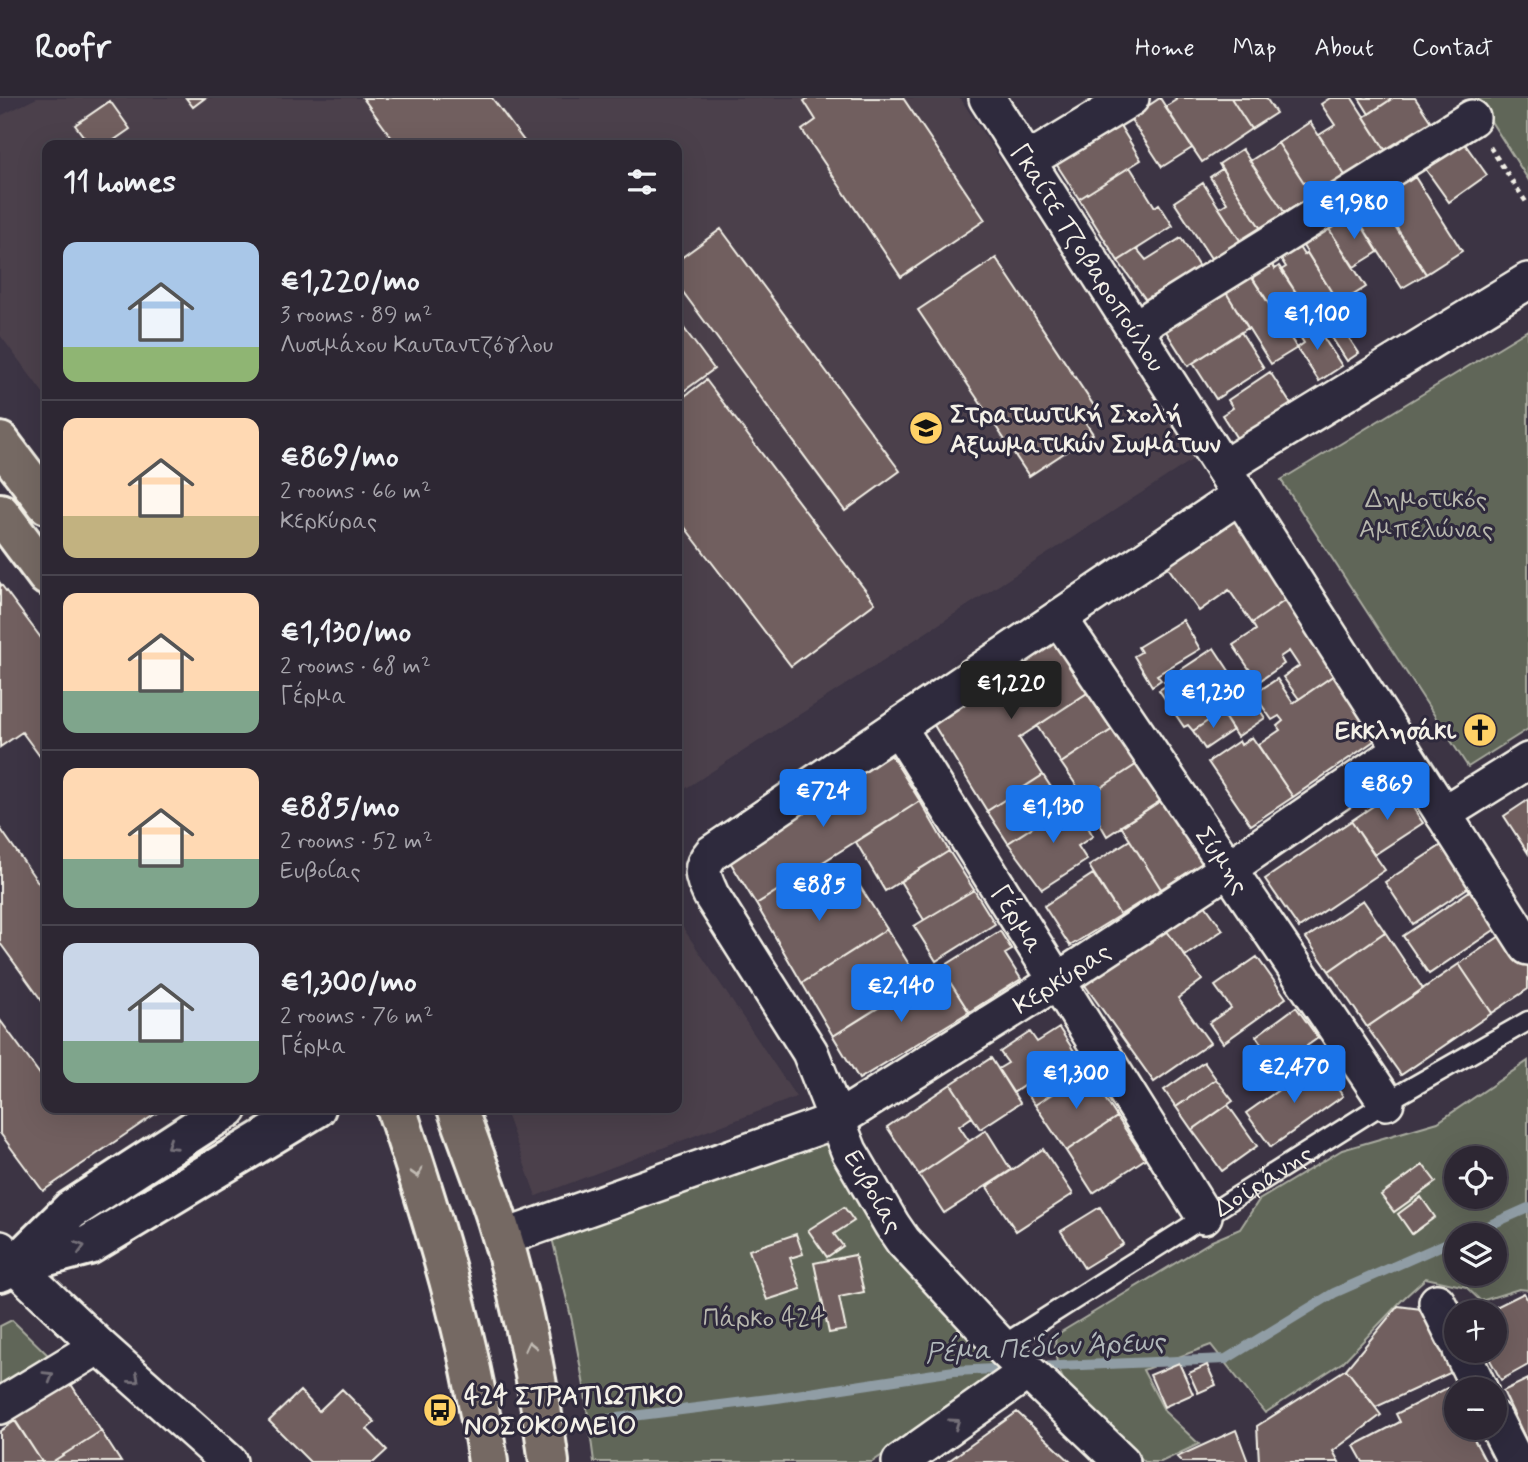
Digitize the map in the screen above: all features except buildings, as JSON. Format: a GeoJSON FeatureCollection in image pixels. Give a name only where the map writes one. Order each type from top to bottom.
{"type":"FeatureCollection","features":[{"type":"Feature","properties":{"kind":"main road"},"geometry":{"type":"LineString","coordinates":[[0,442],[42,497]]}},
{"type":"Feature","properties":{"kind":"main road"},"geometry":{"type":"LineString","coordinates":[[0,513],[42,569]]}},
{"type":"Feature","properties":{"kind":"main road"},"geometry":{"type":"LineString","coordinates":[[399,1113],[449,1281],[475,1389],[488,1462]]}},
{"type":"Feature","properties":{"kind":"main road"},"geometry":{"type":"LineString","coordinates":[[459,1113],[503,1238],[524,1319],[549,1462]]}},
{"type":"Feature","properties":{"kind":"street","name":"Γκαίτε Τζοβαροπούλου"},"geometry":{"type":"LineString","coordinates":[[987,98],[1528,947]]}},
{"type":"Feature","properties":{"kind":"street"},"geometry":{"type":"LineString","coordinates":[[1027,162],[1131,98]]}},
{"type":"Feature","properties":{"kind":"street"},"geometry":{"type":"LineString","coordinates":[[1134,329],[1472,118]]}},
{"type":"Feature","properties":{"kind":"street"},"geometry":{"type":"LineString","coordinates":[[898,727],[1059,618],[1231,482],[1528,281]]}},
{"type":"Feature","properties":{"kind":"street","name":"Σύμης"},"geometry":{"type":"LineString","coordinates":[[1059,618],[1386,1102]]}},
{"type":"Feature","properties":{"kind":"street","name":"Ευβοίας"},"geometry":{"type":"LineString","coordinates":[[898,727],[712,853],[706,860],[703,877],[711,895],[810,1052],[849,1151],[903,1241],[1011,1356],[1122,1462]]}},
{"type":"Feature","properties":{"kind":"street","name":"Γέρμα"},"geometry":{"type":"LineString","coordinates":[[898,727],[1204,1216]]}},
{"type":"Feature","properties":{"kind":"street","name":"Κερκύρας"},"geometry":{"type":"LineString","coordinates":[[503,1238],[837,1120],[1057,981],[1229,868],[1402,749]]}},
{"type":"Feature","properties":{"kind":"street"},"geometry":{"type":"LineString","coordinates":[[1443,814],[1528,761]]}},
{"type":"Feature","properties":{"kind":"street"},"geometry":{"type":"LineString","coordinates":[[5,1262],[71,1210],[220,1113]]}},
{"type":"Feature","properties":{"kind":"street"},"geometry":{"type":"LineString","coordinates":[[5,1262],[89,1245],[308,1113]]}},
{"type":"Feature","properties":{"kind":"street"},"geometry":{"type":"LineString","coordinates":[[5,1262],[229,1462]]}},
{"type":"Feature","properties":{"kind":"street"},"geometry":{"type":"LineString","coordinates":[[1437,1302],[1444,1316]]}},
{"type":"Feature","properties":{"kind":"street"},"geometry":{"type":"LineString","coordinates":[[0,1406],[99,1346]]}},
{"type":"Feature","properties":{"kind":"street","name":"Δοϊράνης"},"geometry":{"type":"LineString","coordinates":[[900,1462],[1011,1356]]}},
{"type":"Feature","properties":{"kind":"street"},"geometry":{"type":"LineString","coordinates":[[1505,1440],[1516,1462]]}},
{"type":"Feature","properties":{"kind":"lane","name":"Δοϊράνης"},"geometry":{"type":"LineString","coordinates":[[1011,1356],[1204,1216],[1386,1102],[1528,1021]]}},
{"type":"Feature","properties":{"kind":"path"},"geometry":{"type":"LineString","coordinates":[[1472,118],[1528,205]]}},
{"type":"Feature","properties":{"kind":"shaded area","name":"Στρατιωτική Σχολή Αξιωματικών Σωμάτων"},"geometry":{"type":"Polygon","coordinates":[[[37,98],[960,98],[1195,458],[682,791],[682,140],[42,140],[42,391],[0,335],[0,116],[37,98]]]}},
{"type":"Feature","properties":{"kind":"shaded area"},"geometry":{"type":"Polygon","coordinates":[[[682,926],[796,1097],[536,1196],[506,1113],[682,1113],[682,926]]]}},
{"type":"Feature","properties":{"kind":"green space"},"geometry":{"type":"Polygon","coordinates":[[[1476,98],[1528,98],[1528,179],[1476,98]]]}},
{"type":"Feature","properties":{"kind":"green space","name":"Δημοτικός Αμπελώνας"},"geometry":{"type":"Polygon","coordinates":[[[1528,330],[1528,729],[1468,767],[1281,480],[1528,330]]]}},
{"type":"Feature","properties":{"kind":"green space"},"geometry":{"type":"Polygon","coordinates":[[[1528,1061],[1528,1290],[1519,1289],[1480,1300],[1462,1286],[1507,1286],[1507,1223],[1444,1223],[1444,1282],[1426,1278],[1343,1362],[1265,1413],[1211,1345],[1143,1370],[1165,1412],[1199,1444],[1161,1462],[1145,1462],[1070,1391],[1057,1364],[1056,1335],[1212,1241],[1240,1229],[1259,1200],[1342,1150],[1438,1122],[1528,1061]]]}},
{"type":"Feature","properties":{"kind":"green space","name":"Πάρκο 424"},"geometry":{"type":"Polygon","coordinates":[[[828,1139],[1007,1370],[872,1462],[594,1462],[572,1321],[552,1238],[828,1139]]]}},
{"type":"Feature","properties":{"kind":"green space"},"geometry":{"type":"Polygon","coordinates":[[[12,1320],[52,1359],[0,1392],[0,1326],[12,1320]]]}},
{"type":"Feature","properties":{"kind":"waterway","name":"Ρέμα Πεδίον Άρεως"},"geometry":{"type":"LineString","coordinates":[[1494,1223],[1528,1208]]}},
{"type":"Feature","properties":{"kind":"waterway","name":"Ρέμα Πεδίον Άρεως"},"geometry":{"type":"LineString","coordinates":[[1035,1367],[1226,1359],[1334,1293],[1444,1244]]}},
{"type":"Feature","properties":{"kind":"waterway","name":"Ρέμα Πεδίον Άρεως"},"geometry":{"type":"LineString","coordinates":[[609,1419],[777,1398],[954,1371],[1013,1368]]}},
{"type":"Feature","properties":{"kind":"place","name":"Στρατιωτική Σχολή Αξιωματικών Σωμάτων"},"geometry":{"type":"Point","coordinates":[926,428]}},
{"type":"Feature","properties":{"kind":"place","name":"Εκκλησάκι"},"geometry":{"type":"Point","coordinates":[1480,730]}},
{"type":"Feature","properties":{"kind":"place","name":"424 ΣΤΡΑΤΙΩΤΙΚΟ ΝΟΣΟΚΟΜΕΙΟ"},"geometry":{"type":"Point","coordinates":[440,1410]}}]}
